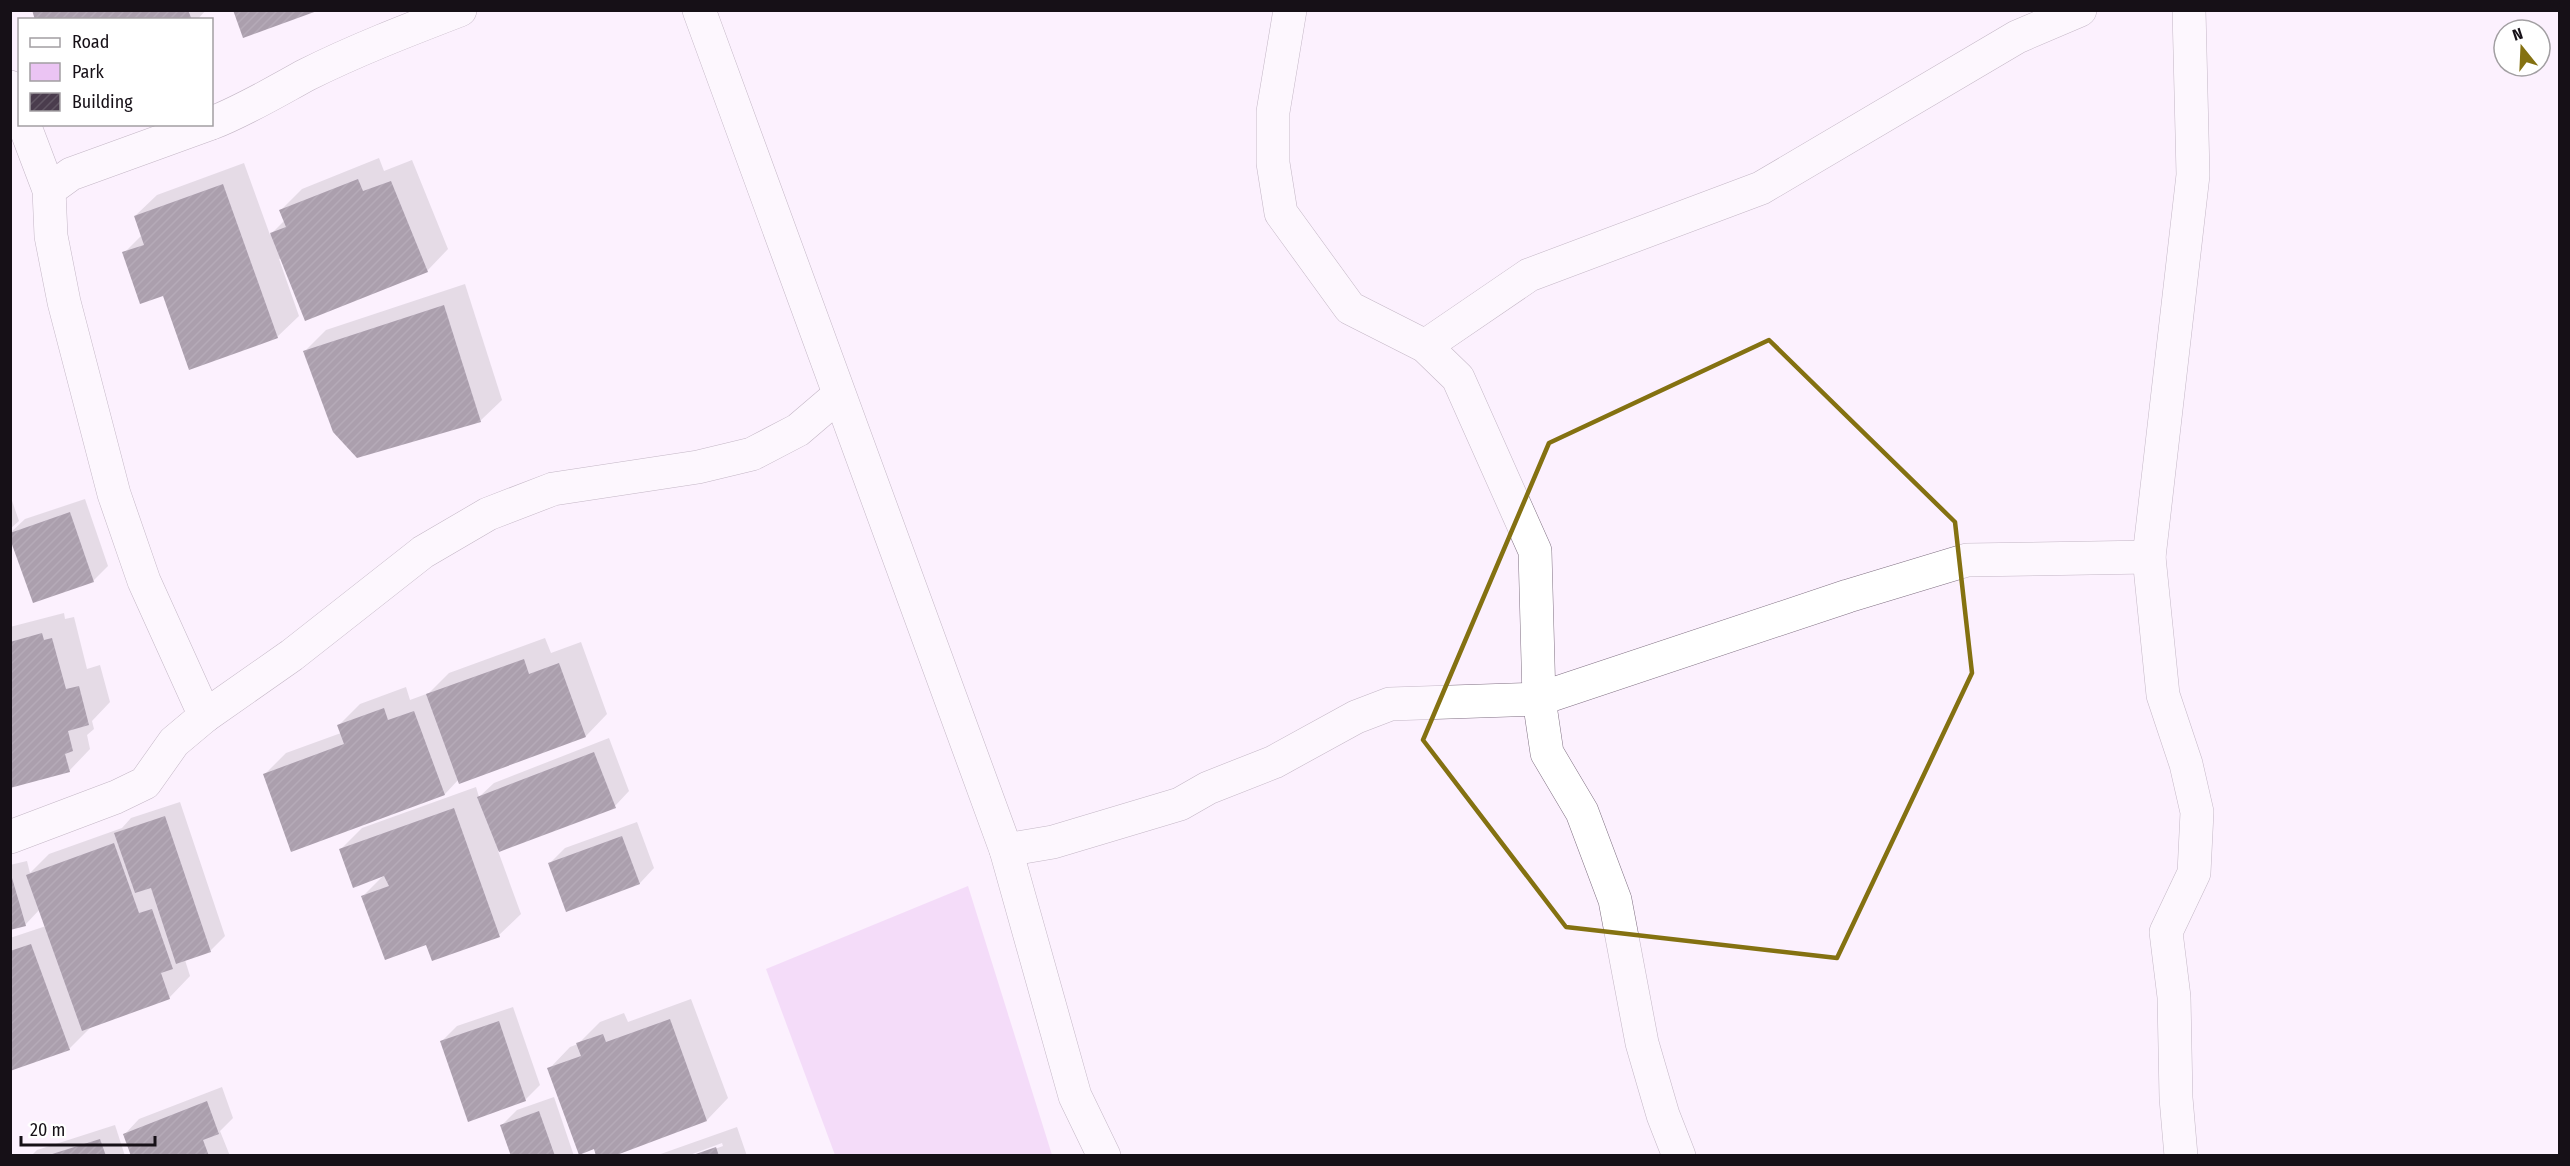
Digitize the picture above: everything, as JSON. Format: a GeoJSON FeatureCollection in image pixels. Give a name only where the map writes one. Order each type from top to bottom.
{"type":"FeatureCollection","features":[{"type":"Feature","properties":{"kind":"street"},"geometry":{"type":"LineString","coordinates":[[213,123],[241,111],[308,75],[460,10]]}},
{"type":"Feature","properties":{"kind":"street"},"geometry":{"type":"LineString","coordinates":[[699,10],[1006,850],[1075,1096],[1104,1155]]}},
{"type":"Feature","properties":{"kind":"street"},"geometry":{"type":"LineString","coordinates":[[1290,10],[1273,112],[1273,163],[1281,213],[1350,308],[1425,345],[1458,378],[1535,551],[1539,699],[1547,753],[1582,812],[1615,900],[1642,1042],[1663,1115],[1678,1155]]}},
{"type":"Feature","properties":{"kind":"street"},"geometry":{"type":"LineString","coordinates":[[1425,345],[1529,275],[1761,188],[2017,38],[2080,10]]}},
{"type":"Feature","properties":{"kind":"street"},"geometry":{"type":"LineString","coordinates":[[2181,1155],[2176,1098],[2174,997],[2166,932],[2194,873],[2197,812],[2186,764],[2163,695],[2149,557],[2193,175],[2189,10]]}},
{"type":"Feature","properties":{"kind":"street"},"geometry":{"type":"LineString","coordinates":[[10,87],[18,106]]}},
{"type":"Feature","properties":{"kind":"street"},"geometry":{"type":"LineString","coordinates":[[25,126],[49,190],[51,236],[64,302],[114,494],[144,581],[205,716]]}},
{"type":"Feature","properties":{"kind":"street"},"geometry":{"type":"LineString","coordinates":[[49,190],[71,174],[204,126]]}},
{"type":"Feature","properties":{"kind":"street"},"geometry":{"type":"LineString","coordinates":[[10,837],[116,797],[145,783],[174,742],[205,716],[292,656],[423,552],[488,514],[552,489],[698,468],[752,454],[798,430],[839,395]]}},
{"type":"Feature","properties":{"kind":"street"},"geometry":{"type":"LineString","coordinates":[[1006,850],[1053,842],[1180,804],[1208,788],[1274,762],[1356,717],[1390,704],[1539,699],[1848,596],[1967,560],[2149,557]]}},
{"type":"Feature","properties":{"kind":"highlighted area"},"geometry":{"type":"Polygon","coordinates":[[[1769,340],[1955,522],[1972,673],[1837,958],[1566,927],[1423,740],[1549,443],[1769,340]]]}},
{"type":"Feature","properties":{"kind":"green space"},"geometry":{"type":"Polygon","coordinates":[[[968,886],[1052,1155],[835,1155],[766,969],[968,886]]]}},
{"type":"Feature","properties":{"kind":"building"},"geometry":{"type":"Polygon","coordinates":[[[32,10],[188,10],[191,18],[34,18],[32,10]]]}},
{"type":"Feature","properties":{"kind":"building"},"geometry":{"type":"Polygon","coordinates":[[[233,10],[317,10],[317,11],[243,38],[233,10]]]}},
{"type":"Feature","properties":{"kind":"building"},"geometry":{"type":"Polygon","coordinates":[[[358,179],[363,191],[391,181],[428,272],[305,321],[270,233],[286,227],[279,210],[358,179]]]}},
{"type":"Feature","properties":{"kind":"building"},"geometry":{"type":"Polygon","coordinates":[[[223,184],[278,338],[189,370],[163,296],[140,304],[122,252],[144,245],[134,216],[223,184]]]}},
{"type":"Feature","properties":{"kind":"building"},"geometry":{"type":"Polygon","coordinates":[[[444,305],[481,422],[357,458],[333,432],[303,351],[444,305]]]}},
{"type":"Feature","properties":{"kind":"building"},"geometry":{"type":"Polygon","coordinates":[[[70,512],[94,582],[33,603],[10,539],[10,533],[70,512]]]}},
{"type":"Feature","properties":{"kind":"building"},"geometry":{"type":"Polygon","coordinates":[[[42,633],[44,640],[52,638],[66,689],[79,686],[89,725],[68,731],[73,751],[65,754],[70,772],[10,788],[10,642],[42,633]]]}},
{"type":"Feature","properties":{"kind":"building"},"geometry":{"type":"Polygon","coordinates":[[[524,659],[529,674],[559,663],[586,737],[459,784],[426,694],[524,659]]]}},
{"type":"Feature","properties":{"kind":"building"},"geometry":{"type":"Polygon","coordinates":[[[384,708],[388,720],[414,711],[445,795],[291,852],[263,774],[344,744],[337,725],[384,708]]]}},
{"type":"Feature","properties":{"kind":"building"},"geometry":{"type":"Polygon","coordinates":[[[594,752],[616,808],[499,852],[477,797],[594,752]]]}},
{"type":"Feature","properties":{"kind":"building"},"geometry":{"type":"Polygon","coordinates":[[[454,808],[500,937],[432,961],[426,945],[385,960],[361,896],[389,886],[384,876],[353,888],[339,849],[454,808]]]}},
{"type":"Feature","properties":{"kind":"building"},"geometry":{"type":"Polygon","coordinates":[[[165,816],[211,952],[176,964],[151,888],[135,893],[114,833],[165,816]]]}},
{"type":"Feature","properties":{"kind":"building"},"geometry":{"type":"Polygon","coordinates":[[[622,836],[640,884],[566,912],[548,863],[622,836]]]}},
{"type":"Feature","properties":{"kind":"building"},"geometry":{"type":"Polygon","coordinates":[[[114,843],[139,913],[152,909],[173,969],[161,973],[170,999],[82,1031],[26,875],[114,843]]]}},
{"type":"Feature","properties":{"kind":"building"},"geometry":{"type":"Polygon","coordinates":[[[10,871],[26,926],[10,930],[10,871]]]}},
{"type":"Feature","properties":{"kind":"building"},"geometry":{"type":"Polygon","coordinates":[[[31,944],[70,1050],[10,1071],[10,951],[31,944]]]}},
{"type":"Feature","properties":{"kind":"building"},"geometry":{"type":"Polygon","coordinates":[[[670,1019],[707,1121],[614,1156],[596,1156],[594,1149],[579,1155],[547,1068],[581,1056],[576,1043],[603,1034],[606,1042],[670,1019]]]}},
{"type":"Feature","properties":{"kind":"building"},"geometry":{"type":"Polygon","coordinates":[[[499,1021],[526,1101],[468,1122],[440,1041],[499,1021]]]}},
{"type":"Feature","properties":{"kind":"building"},"geometry":{"type":"Polygon","coordinates":[[[207,1101],[219,1134],[203,1140],[209,1156],[131,1156],[123,1134],[207,1101]]]}},
{"type":"Feature","properties":{"kind":"building"},"geometry":{"type":"Polygon","coordinates":[[[539,1111],[555,1156],[511,1156],[500,1125],[539,1111]]]}},
{"type":"Feature","properties":{"kind":"building"},"geometry":{"type":"Polygon","coordinates":[[[100,1139],[106,1156],[49,1156],[49,1155],[100,1139]]]}},
{"type":"Feature","properties":{"kind":"building"},"geometry":{"type":"Polygon","coordinates":[[[716,1147],[719,1156],[693,1156],[693,1155],[716,1147]]]}}]}
